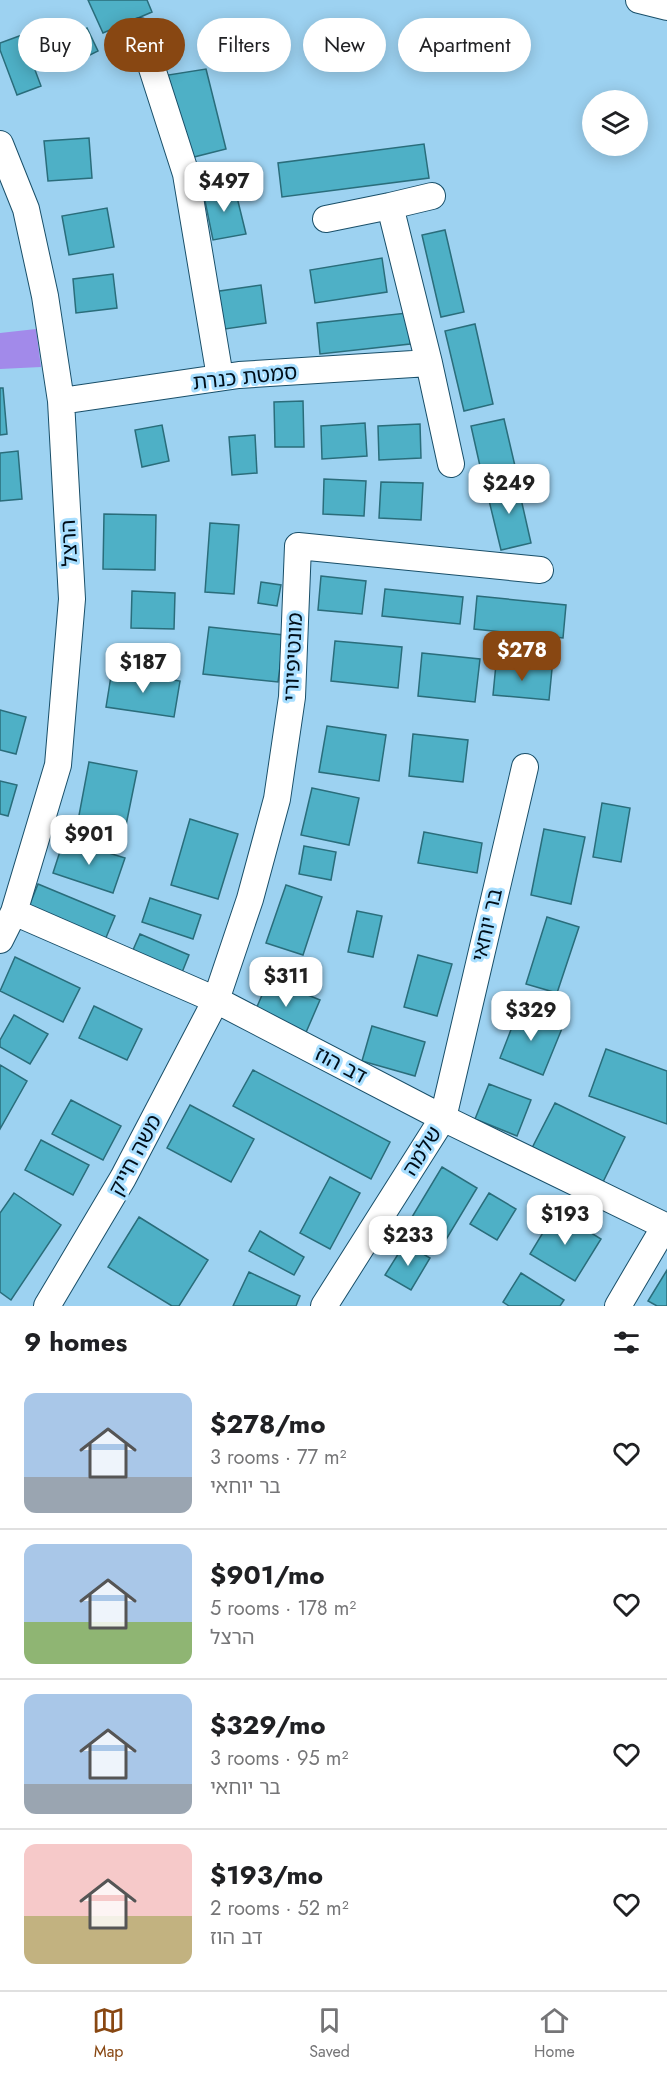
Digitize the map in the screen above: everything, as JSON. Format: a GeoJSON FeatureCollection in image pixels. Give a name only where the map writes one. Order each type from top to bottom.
{"type":"FeatureCollection","features":[{"type":"Feature","properties":{"kind":"street"},"geometry":{"type":"LineString","coordinates":[[639,0],[667,7]]}},
{"type":"Feature","properties":{"kind":"street"},"geometry":{"type":"LineString","coordinates":[[153,72],[186,174],[220,377]]}},
{"type":"Feature","properties":{"kind":"street","name":"הרצל"},"geometry":{"type":"LineString","coordinates":[[0,144],[26,209],[45,296],[61,401],[72,599],[58,765],[14,912],[0,940]]}},
{"type":"Feature","properties":{"kind":"street"},"geometry":{"type":"LineString","coordinates":[[326,219],[432,196]]}},
{"type":"Feature","properties":{"kind":"street"},"geometry":{"type":"LineString","coordinates":[[390,206],[452,464]]}},
{"type":"Feature","properties":{"kind":"street","name":"סמטת כנרת"},"geometry":{"type":"LineString","coordinates":[[61,401],[220,377],[429,363]]}},
{"type":"Feature","properties":{"kind":"street","name":"מונטיפיורי"},"geometry":{"type":"LineString","coordinates":[[216,1000],[250,899],[277,799],[292,697],[298,546],[540,570]]}},
{"type":"Feature","properties":{"kind":"street","name":"בר יוחאי"},"geometry":{"type":"LineString","coordinates":[[442,1118],[525,767]]}},
{"type":"Feature","properties":{"kind":"street","name":"דב הוז"},"geometry":{"type":"LineString","coordinates":[[14,912],[216,1000],[442,1118],[665,1226],[618,1306]]}},
{"type":"Feature","properties":{"kind":"street","name":"משה חייק"},"geometry":{"type":"LineString","coordinates":[[47,1306],[123,1178],[216,1000]]}},
{"type":"Feature","properties":{"kind":"street","name":"שלמה"},"geometry":{"type":"LineString","coordinates":[[324,1306],[442,1118]]}},
{"type":"Feature","properties":{"kind":"shaded area"},"geometry":{"type":"Polygon","coordinates":[[[36,329],[41,367],[0,369],[0,333],[36,329]]]}},
{"type":"Feature","properties":{"kind":"building"},"geometry":{"type":"Polygon","coordinates":[[[88,0],[147,0],[152,12],[138,18],[104,18],[103,33],[88,0]]]}},
{"type":"Feature","properties":{"kind":"building"},"geometry":{"type":"Polygon","coordinates":[[[18,36],[18,72],[36,72],[41,86],[17,95],[0,50],[0,43],[18,36]]]}},
{"type":"Feature","properties":{"kind":"building"},"geometry":{"type":"Polygon","coordinates":[[[92,38],[98,51],[92,54],[92,38]]]}},
{"type":"Feature","properties":{"kind":"building"},"geometry":{"type":"Polygon","coordinates":[[[197,70],[207,72],[226,149],[190,158],[168,75],[197,70]]]}},
{"type":"Feature","properties":{"kind":"building"},"geometry":{"type":"Polygon","coordinates":[[[89,138],[92,178],[48,181],[44,141],[89,138]]]}},
{"type":"Feature","properties":{"kind":"building"},"geometry":{"type":"Polygon","coordinates":[[[424,144],[429,178],[282,197],[278,163],[424,144]]]}},
{"type":"Feature","properties":{"kind":"building"},"geometry":{"type":"Polygon","coordinates":[[[234,185],[246,234],[213,240],[203,191],[234,185]]]}},
{"type":"Feature","properties":{"kind":"building"},"geometry":{"type":"Polygon","coordinates":[[[107,208],[114,247],[69,255],[62,216],[107,208]]]}},
{"type":"Feature","properties":{"kind":"building"},"geometry":{"type":"Polygon","coordinates":[[[445,230],[464,312],[441,317],[422,235],[445,230]]]}},
{"type":"Feature","properties":{"kind":"building"},"geometry":{"type":"Polygon","coordinates":[[[382,258],[387,292],[315,303],[310,270],[382,258]]]}},
{"type":"Feature","properties":{"kind":"building"},"geometry":{"type":"Polygon","coordinates":[[[113,274],[117,308],[76,313],[73,279],[113,274]]]}},
{"type":"Feature","properties":{"kind":"building"},"geometry":{"type":"Polygon","coordinates":[[[261,285],[266,323],[218,330],[213,292],[261,285]]]}},
{"type":"Feature","properties":{"kind":"building"},"geometry":{"type":"Polygon","coordinates":[[[407,313],[410,344],[320,354],[317,323],[407,313]]]}},
{"type":"Feature","properties":{"kind":"building"},"geometry":{"type":"Polygon","coordinates":[[[475,324],[493,404],[464,411],[445,331],[475,324]]]}},
{"type":"Feature","properties":{"kind":"building"},"geometry":{"type":"Polygon","coordinates":[[[0,388],[3,388],[7,434],[0,435],[0,388]]]}},
{"type":"Feature","properties":{"kind":"building"},"geometry":{"type":"Polygon","coordinates":[[[303,401],[304,447],[275,447],[274,402],[303,401]]]}},
{"type":"Feature","properties":{"kind":"building"},"geometry":{"type":"Polygon","coordinates":[[[504,419],[515,466],[482,475],[471,426],[504,419]]]}},
{"type":"Feature","properties":{"kind":"building"},"geometry":{"type":"Polygon","coordinates":[[[365,423],[367,456],[322,459],[321,426],[365,423]]]}},
{"type":"Feature","properties":{"kind":"building"},"geometry":{"type":"Polygon","coordinates":[[[420,424],[421,458],[379,460],[378,426],[420,424]]]}},
{"type":"Feature","properties":{"kind":"building"},"geometry":{"type":"Polygon","coordinates":[[[162,425],[169,461],[142,467],[135,430],[162,425]]]}},
{"type":"Feature","properties":{"kind":"building"},"geometry":{"type":"Polygon","coordinates":[[[255,435],[257,473],[232,475],[229,437],[255,435]]]}},
{"type":"Feature","properties":{"kind":"building"},"geometry":{"type":"Polygon","coordinates":[[[18,451],[22,499],[0,501],[0,453],[18,451]]]}},
{"type":"Feature","properties":{"kind":"building"},"geometry":{"type":"Polygon","coordinates":[[[324,479],[366,481],[364,516],[323,514],[324,479]]]}},
{"type":"Feature","properties":{"kind":"building"},"geometry":{"type":"Polygon","coordinates":[[[517,481],[531,543],[501,550],[486,488],[517,481]]]}},
{"type":"Feature","properties":{"kind":"building"},"geometry":{"type":"Polygon","coordinates":[[[381,482],[423,483],[421,520],[379,518],[381,482]]]}},
{"type":"Feature","properties":{"kind":"building"},"geometry":{"type":"Polygon","coordinates":[[[104,514],[156,515],[155,570],[103,569],[104,514]]]}},
{"type":"Feature","properties":{"kind":"building"},"geometry":{"type":"Polygon","coordinates":[[[210,523],[239,525],[234,594],[205,592],[210,523]]]}},
{"type":"Feature","properties":{"kind":"building"},"geometry":{"type":"Polygon","coordinates":[[[321,576],[366,581],[362,614],[318,610],[321,576]]]}},
{"type":"Feature","properties":{"kind":"building"},"geometry":{"type":"Polygon","coordinates":[[[261,582],[281,585],[277,606],[258,603],[261,582]]]}},
{"type":"Feature","properties":{"kind":"building"},"geometry":{"type":"Polygon","coordinates":[[[385,589],[463,597],[460,624],[382,616],[385,589]]]}},
{"type":"Feature","properties":{"kind":"building"},"geometry":{"type":"Polygon","coordinates":[[[132,591],[175,593],[174,629],[131,628],[132,591]]]}},
{"type":"Feature","properties":{"kind":"building"},"geometry":{"type":"Polygon","coordinates":[[[477,596],[566,605],[563,638],[474,629],[477,596]]]}},
{"type":"Feature","properties":{"kind":"building"},"geometry":{"type":"Polygon","coordinates":[[[209,627],[284,635],[278,682],[203,674],[209,627]]]}},
{"type":"Feature","properties":{"kind":"building"},"geometry":{"type":"Polygon","coordinates":[[[335,641],[402,647],[398,688],[331,681],[335,641]]]}},
{"type":"Feature","properties":{"kind":"building"},"geometry":{"type":"Polygon","coordinates":[[[422,653],[480,659],[475,702],[418,696],[422,653]]]}},
{"type":"Feature","properties":{"kind":"building"},"geometry":{"type":"Polygon","coordinates":[[[496,664],[552,669],[549,700],[493,695],[496,664]]]}},
{"type":"Feature","properties":{"kind":"building"},"geometry":{"type":"Polygon","coordinates":[[[112,670],[180,681],[174,717],[106,707],[112,670]]]}},
{"type":"Feature","properties":{"kind":"building"},"geometry":{"type":"Polygon","coordinates":[[[0,710],[26,717],[16,754],[0,750],[0,710]]]}},
{"type":"Feature","properties":{"kind":"building"},"geometry":{"type":"Polygon","coordinates":[[[327,726],[386,735],[379,781],[319,772],[327,726]]]}},
{"type":"Feature","properties":{"kind":"building"},"geometry":{"type":"Polygon","coordinates":[[[413,734],[468,740],[463,782],[409,776],[413,734]]]}},
{"type":"Feature","properties":{"kind":"building"},"geometry":{"type":"Polygon","coordinates":[[[89,762],[137,771],[124,835],[77,826],[89,762]]]}},
{"type":"Feature","properties":{"kind":"building"},"geometry":{"type":"Polygon","coordinates":[[[0,781],[17,785],[8,816],[0,814],[0,781]]]}},
{"type":"Feature","properties":{"kind":"building"},"geometry":{"type":"Polygon","coordinates":[[[312,788],[359,798],[349,845],[301,835],[312,788]]]}},
{"type":"Feature","properties":{"kind":"building"},"geometry":{"type":"Polygon","coordinates":[[[602,803],[630,808],[621,862],[593,857],[602,803]]]}},
{"type":"Feature","properties":{"kind":"building"},"geometry":{"type":"Polygon","coordinates":[[[190,819],[238,834],[218,899],[171,885],[190,819]]]}},
{"type":"Feature","properties":{"kind":"building"},"geometry":{"type":"Polygon","coordinates":[[[544,829],[585,837],[571,904],[531,895],[544,829]]]}},
{"type":"Feature","properties":{"kind":"building"},"geometry":{"type":"Polygon","coordinates":[[[424,832],[482,843],[477,873],[418,863],[424,832]]]}},
{"type":"Feature","properties":{"kind":"building"},"geometry":{"type":"Polygon","coordinates":[[[64,839],[125,858],[113,893],[53,873],[64,839]]]}},
{"type":"Feature","properties":{"kind":"building"},"geometry":{"type":"Polygon","coordinates":[[[304,846],[336,852],[331,880],[299,874],[304,846]]]}},
{"type":"Feature","properties":{"kind":"building"},"geometry":{"type":"Polygon","coordinates":[[[38,884],[115,916],[105,940],[28,909],[38,884]]]}},
{"type":"Feature","properties":{"kind":"building"},"geometry":{"type":"Polygon","coordinates":[[[286,885],[322,897],[303,955],[266,943],[286,885]]]}},
{"type":"Feature","properties":{"kind":"building"},"geometry":{"type":"Polygon","coordinates":[[[150,898],[201,915],[193,939],[142,922],[150,898]]]}},
{"type":"Feature","properties":{"kind":"building"},"geometry":{"type":"Polygon","coordinates":[[[357,911],[382,916],[373,957],[348,952],[357,911]]]}},
{"type":"Feature","properties":{"kind":"building"},"geometry":{"type":"Polygon","coordinates":[[[547,917],[579,927],[557,993],[526,984],[547,917]]]}},
{"type":"Feature","properties":{"kind":"building"},"geometry":{"type":"Polygon","coordinates":[[[140,934],[189,955],[179,980],[129,959],[140,934]]]}},
{"type":"Feature","properties":{"kind":"building"},"geometry":{"type":"Polygon","coordinates":[[[418,955],[452,964],[437,1016],[404,1007],[418,955]]]}},
{"type":"Feature","properties":{"kind":"building"},"geometry":{"type":"Polygon","coordinates":[[[15,957],[80,988],[63,1022],[0,991],[15,957]]]}},
{"type":"Feature","properties":{"kind":"building"},"geometry":{"type":"Polygon","coordinates":[[[269,979],[320,1000],[304,1037],[253,1016],[269,979]]]}},
{"type":"Feature","properties":{"kind":"building"},"geometry":{"type":"Polygon","coordinates":[[[94,1006],[142,1029],[127,1060],[79,1038],[94,1006]]]}},
{"type":"Feature","properties":{"kind":"building"},"geometry":{"type":"Polygon","coordinates":[[[519,1009],[563,1026],[543,1075],[500,1058],[519,1009]]]}},
{"type":"Feature","properties":{"kind":"building"},"geometry":{"type":"Polygon","coordinates":[[[14,1015],[48,1034],[30,1064],[0,1047],[0,1040],[14,1015]]]}},
{"type":"Feature","properties":{"kind":"building"},"geometry":{"type":"Polygon","coordinates":[[[372,1026],[425,1042],[415,1076],[362,1061],[372,1026]]]}},
{"type":"Feature","properties":{"kind":"building"},"geometry":{"type":"Polygon","coordinates":[[[606,1049],[667,1071],[667,1124],[589,1096],[606,1049]]]}},
{"type":"Feature","properties":{"kind":"building"},"geometry":{"type":"Polygon","coordinates":[[[0,1065],[27,1081],[0,1129],[0,1065]]]}},
{"type":"Feature","properties":{"kind":"building"},"geometry":{"type":"Polygon","coordinates":[[[253,1070],[390,1142],[371,1179],[233,1106],[253,1070]]]}},
{"type":"Feature","properties":{"kind":"building"},"geometry":{"type":"Polygon","coordinates":[[[489,1084],[531,1100],[517,1136],[475,1119],[489,1084]]]}},
{"type":"Feature","properties":{"kind":"building"},"geometry":{"type":"Polygon","coordinates":[[[71,1100],[121,1126],[103,1160],[52,1134],[71,1100]]]}},
{"type":"Feature","properties":{"kind":"building"},"geometry":{"type":"Polygon","coordinates":[[[555,1103],[625,1137],[602,1184],[531,1150],[555,1103]]]}},
{"type":"Feature","properties":{"kind":"building"},"geometry":{"type":"Polygon","coordinates":[[[190,1105],[254,1139],[231,1182],[167,1148],[190,1105]]]}},
{"type":"Feature","properties":{"kind":"building"},"geometry":{"type":"Polygon","coordinates":[[[41,1140],[89,1165],[73,1195],[25,1170],[41,1140]]]}},
{"type":"Feature","properties":{"kind":"building"},"geometry":{"type":"Polygon","coordinates":[[[442,1167],[477,1188],[444,1243],[409,1222],[442,1167]]]}},
{"type":"Feature","properties":{"kind":"building"},"geometry":{"type":"Polygon","coordinates":[[[330,1177],[360,1193],[330,1249],[300,1233],[330,1177]]]}},
{"type":"Feature","properties":{"kind":"building"},"geometry":{"type":"Polygon","coordinates":[[[14,1193],[61,1225],[11,1300],[0,1292],[0,1213],[14,1193]]]}},
{"type":"Feature","properties":{"kind":"building"},"geometry":{"type":"Polygon","coordinates":[[[489,1193],[516,1209],[497,1240],[470,1224],[489,1193]]]}},
{"type":"Feature","properties":{"kind":"building"},"geometry":{"type":"Polygon","coordinates":[[[556,1211],[601,1239],[575,1281],[530,1254],[556,1211]]]}},
{"type":"Feature","properties":{"kind":"building"},"geometry":{"type":"Polygon","coordinates":[[[139,1217],[208,1260],[179,1306],[172,1306],[108,1267],[139,1217]]]}},
{"type":"Feature","properties":{"kind":"building"},"geometry":{"type":"Polygon","coordinates":[[[260,1231],[304,1257],[294,1275],[249,1251],[260,1231]]]}},
{"type":"Feature","properties":{"kind":"building"},"geometry":{"type":"Polygon","coordinates":[[[405,1243],[430,1258],[411,1290],[385,1275],[405,1243]]]}},
{"type":"Feature","properties":{"kind":"building"},"geometry":{"type":"Polygon","coordinates":[[[667,1270],[667,1306],[657,1306],[648,1301],[667,1270]]]}},
{"type":"Feature","properties":{"kind":"building"},"geometry":{"type":"Polygon","coordinates":[[[249,1272],[300,1296],[296,1306],[233,1306],[249,1272]]]}},
{"type":"Feature","properties":{"kind":"building"},"geometry":{"type":"Polygon","coordinates":[[[521,1273],[564,1300],[560,1306],[509,1306],[503,1302],[521,1273]]]}}]}
